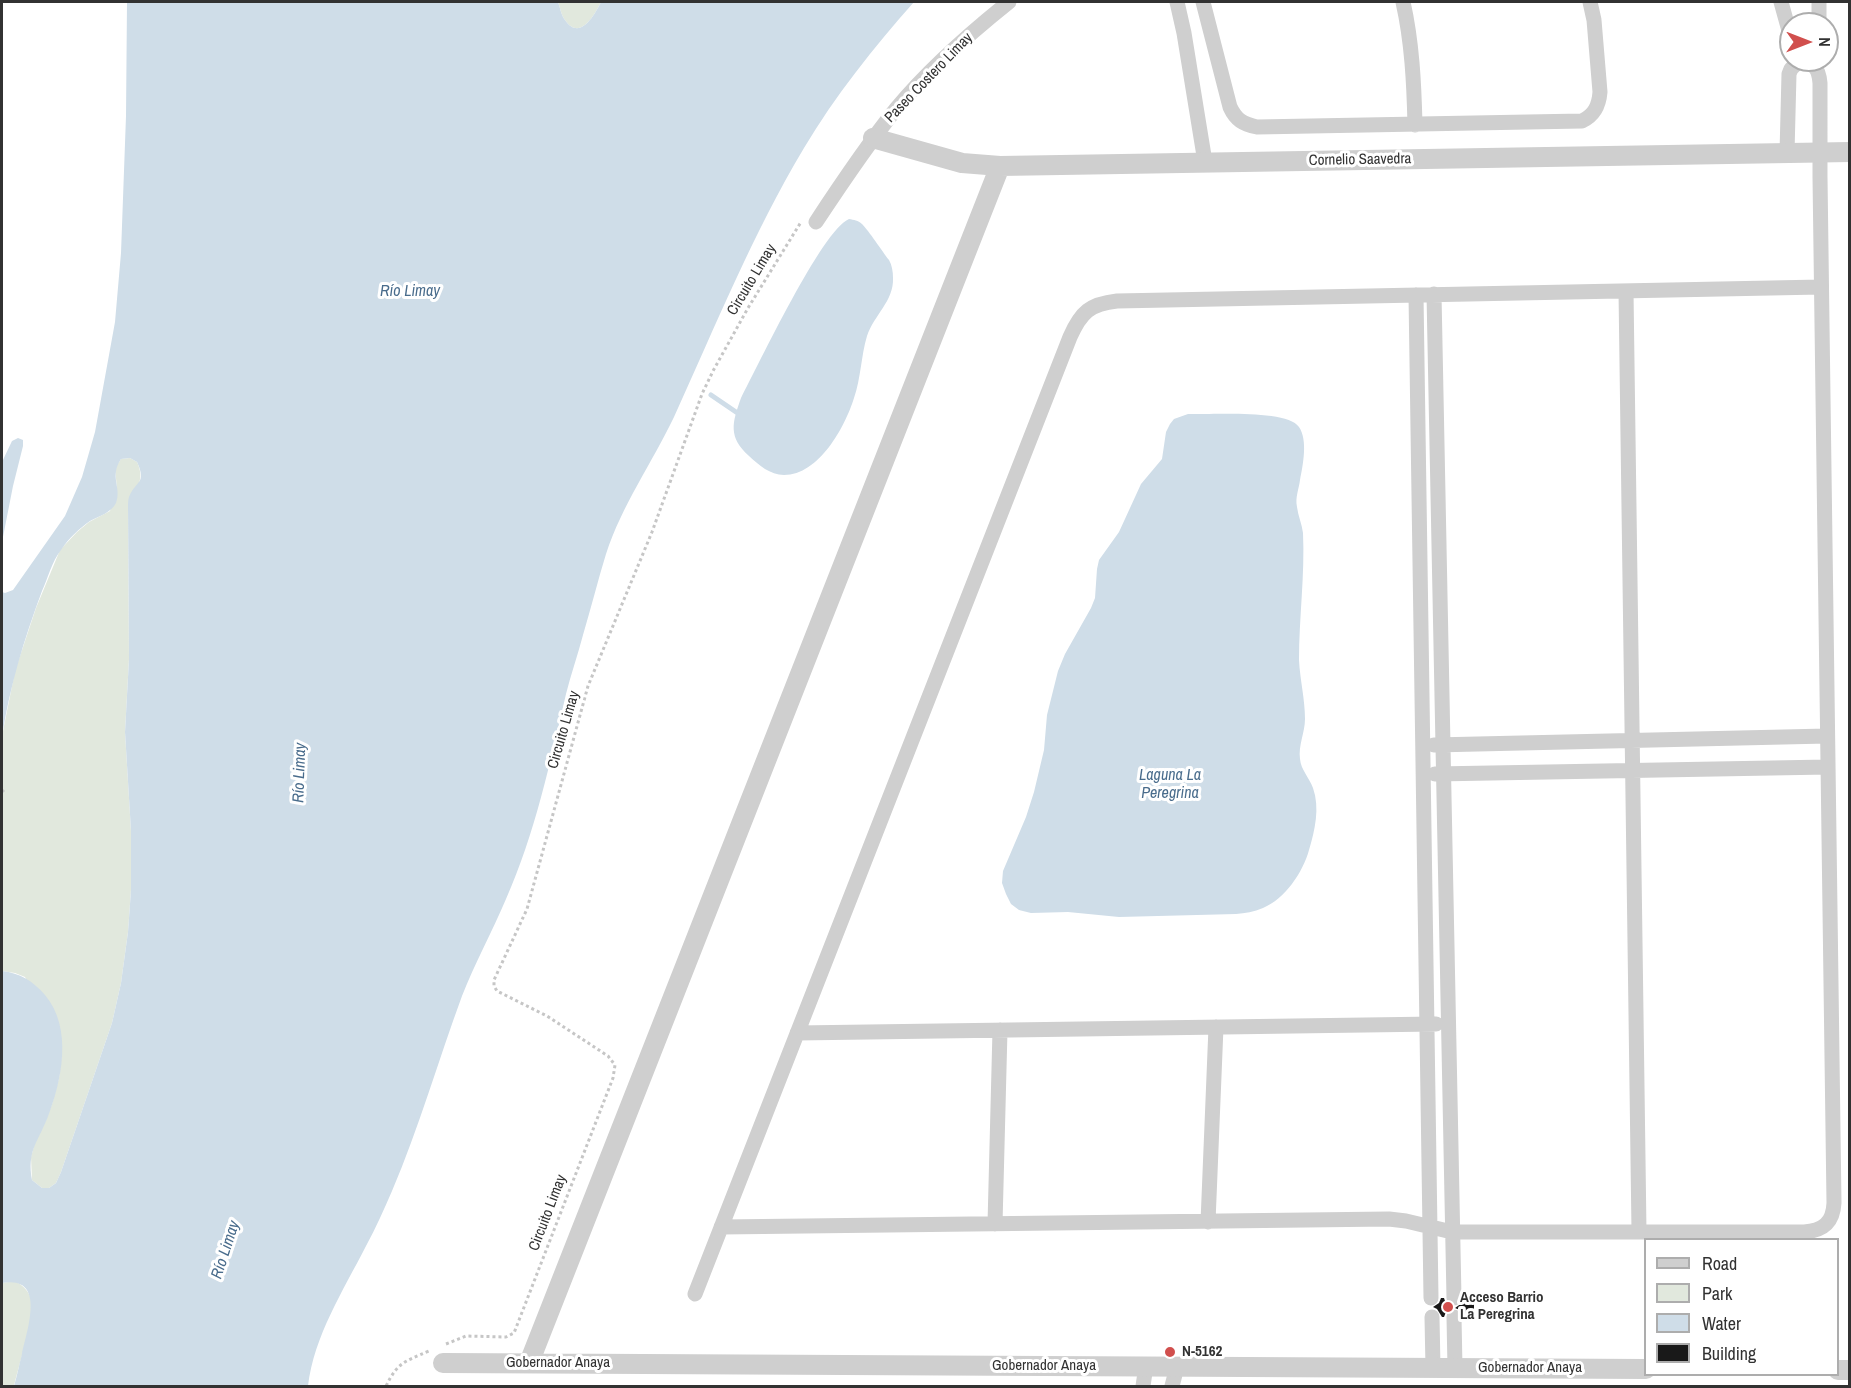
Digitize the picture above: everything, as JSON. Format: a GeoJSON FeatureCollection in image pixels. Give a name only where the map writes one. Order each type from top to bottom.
{"type":"FeatureCollection","features":[{"type":"Feature","properties":{"kind":"street","name":"Paseo Costero Limay"},"geometry":{"type":"LineString","coordinates":[[809,221],[897,108],[980,26],[1009,2]]}},
{"type":"Feature","properties":{"kind":"street"},"geometry":{"type":"LineString","coordinates":[[1177,2],[1205,162]]}},
{"type":"Feature","properties":{"kind":"street"},"geometry":{"type":"LineString","coordinates":[[1203,2],[1230,107],[1242,123],[1257,127],[1574,122],[1589,118],[1597,107],[1600,92],[1594,20],[1590,2]]}},
{"type":"Feature","properties":{"kind":"street"},"geometry":{"type":"LineString","coordinates":[[1403,2],[1409,29],[1415,125]]}},
{"type":"Feature","properties":{"kind":"street"},"geometry":{"type":"LineString","coordinates":[[1787,153],[1790,72]]}},
{"type":"Feature","properties":{"kind":"street"},"geometry":{"type":"LineString","coordinates":[[721,1227],[1397,1220],[1452,1232],[1811,1232],[1823,1228],[1832,1218],[1834,1203],[1818,72]]}},
{"type":"Feature","properties":{"kind":"street","name":"Cornelio Saavedra"},"geometry":{"type":"LineString","coordinates":[[873,138],[962,163],[1000,166],[1850,152]]}},
{"type":"Feature","properties":{"kind":"street"},"geometry":{"type":"LineString","coordinates":[[529,1363],[1000,166]]}},
{"type":"Feature","properties":{"kind":"street"},"geometry":{"type":"LineString","coordinates":[[695,1294],[1070,337],[1081,316],[1088,309],[1097,304],[1117,301],[1821,287]]}},
{"type":"Feature","properties":{"kind":"street"},"geometry":{"type":"LineString","coordinates":[[1626,291],[1639,1231]]}},
{"type":"Feature","properties":{"kind":"street"},"geometry":{"type":"LineString","coordinates":[[1434,294],[1454,1298]]}},
{"type":"Feature","properties":{"kind":"street"},"geometry":{"type":"LineString","coordinates":[[1416,295],[1431,1298]]}},
{"type":"Feature","properties":{"kind":"street"},"geometry":{"type":"LineString","coordinates":[[1423,745],[1827,736]]}},
{"type":"Feature","properties":{"kind":"street"},"geometry":{"type":"LineString","coordinates":[[1424,774],[1828,767]]}},
{"type":"Feature","properties":{"kind":"street"},"geometry":{"type":"LineString","coordinates":[[797,1033],[1448,1024]]}},
{"type":"Feature","properties":{"kind":"street"},"geometry":{"type":"LineString","coordinates":[[1208,1221],[1216,1027]]}},
{"type":"Feature","properties":{"kind":"street"},"geometry":{"type":"LineString","coordinates":[[995,1224],[1000,1030]]}},
{"type":"Feature","properties":{"kind":"street"},"geometry":{"type":"LineString","coordinates":[[1432,1317],[1433,1368]]}},
{"type":"Feature","properties":{"kind":"street"},"geometry":{"type":"LineString","coordinates":[[1454,1317],[1455,1368]]}},
{"type":"Feature","properties":{"kind":"street","name":"Gobernador Anaya"},"geometry":{"type":"LineString","coordinates":[[442,1352],[529,1363],[1644,1369]]}},
{"type":"Feature","properties":{"kind":"street"},"geometry":{"type":"LineString","coordinates":[[1143,1386],[1146,1366]]}},
{"type":"Feature","properties":{"kind":"street"},"geometry":{"type":"LineString","coordinates":[[1172,1386],[1177,1367]]}},
{"type":"Feature","properties":{"kind":"path","name":"Circuito Limay"},"geometry":{"type":"LineString","coordinates":[[386,1386],[401,1363],[442,1352],[466,1336],[506,1337],[514,1333],[613,1078],[615,1065],[608,1056],[547,1016],[497,991],[494,980],[527,909],[588,686],[652,532],[702,394],[748,308],[809,221]]}},
{"type":"Feature","properties":{"kind":"green space"},"geometry":{"type":"Polygon","coordinates":[[[558,2],[601,2],[591,19],[576,28],[565,20],[558,2]]]}},
{"type":"Feature","properties":{"kind":"green space"},"geometry":{"type":"Polygon","coordinates":[[[130,458],[137,462],[140,480],[128,507],[129,659],[125,732],[131,831],[131,890],[128,932],[121,983],[112,1023],[61,1172],[56,1183],[49,1188],[42,1188],[32,1180],[31,1157],[36,1139],[52,1104],[59,1078],[62,1052],[25,977],[2,971],[2,736],[15,671],[36,608],[60,550],[89,522],[110,511],[117,489],[115,468],[121,459],[130,458]]]}},
{"type":"Feature","properties":{"kind":"green space"},"geometry":{"type":"Polygon","coordinates":[[[15,1281],[28,1293],[32,1310],[14,1386],[2,1386],[2,1283],[15,1281]]]}},
{"type":"Feature","properties":{"kind":"water","name":"Río Limay"},"geometry":{"type":"Polygon","coordinates":[[[127,2],[558,2],[565,20],[576,28],[591,19],[601,2],[914,2],[842,91],[785,180],[735,281],[674,417],[620,518],[600,574],[568,687],[541,798],[525,849],[506,899],[462,996],[392,1191],[339,1297],[316,1349],[308,1386],[14,1386],[31,1306],[25,1287],[16,1283],[2,1283],[2,971],[26,978],[36,986],[54,1008],[59,1023],[62,1055],[57,1088],[34,1148],[31,1162],[32,1180],[42,1188],[49,1188],[56,1183],[61,1172],[112,1023],[121,983],[128,932],[131,831],[125,732],[129,659],[128,504],[129,497],[141,478],[137,462],[130,458],[121,459],[116,471],[118,492],[114,506],[74,534],[53,564],[35,609],[13,681],[2,736],[2,592],[13,590],[65,516],[82,477],[95,432],[115,322],[121,253],[127,2]]]}},
{"type":"Feature","properties":{"kind":"water"},"geometry":{"type":"Polygon","coordinates":[[[849,219],[862,224],[889,260],[893,276],[890,294],[870,328],[850,410],[837,435],[829,447],[808,467],[797,473],[784,475],[774,473],[757,463],[742,449],[735,436],[734,422],[741,398],[807,272],[837,229],[849,219]]]}},
{"type":"Feature","properties":{"kind":"water","name":"Laguna La Peregrina"},"geometry":{"type":"Polygon","coordinates":[[[1188,414],[1264,415],[1292,421],[1302,432],[1304,453],[1297,503],[1303,533],[1299,660],[1305,719],[1300,754],[1302,767],[1313,788],[1316,811],[1313,835],[1306,858],[1298,876],[1279,898],[1263,908],[1250,912],[1119,917],[1068,912],[1031,913],[1019,910],[1011,904],[1006,894],[1002,883],[1003,871],[1034,792],[1044,750],[1047,715],[1058,671],[1095,598],[1099,560],[1119,532],[1141,484],[1162,459],[1166,432],[1170,424],[1174,419],[1188,414]]]}},
{"type":"Feature","properties":{"kind":"water"},"geometry":{"type":"Polygon","coordinates":[[[18,438],[23,440],[23,446],[2,542],[2,462],[12,441],[18,438]]]}},
{"type":"Feature","properties":{"kind":"building"},"geometry":{"type":"Polygon","coordinates":[[[1441,1298],[1453,1307],[1446,1312],[1444,1317],[1433,1307],[1439,1303],[1441,1298]]]}},
{"type":"Feature","properties":{"kind":"building"},"geometry":{"type":"Polygon","coordinates":[[[1464,1298],[1474,1298],[1474,1317],[1464,1317],[1462,1311],[1455,1308],[1462,1303],[1464,1298]]]}},
{"type":"Feature","properties":{"kind":"waterway"},"geometry":{"type":"LineString","coordinates":[[711,395],[736,412]]}},
{"type":"Feature","properties":{"kind":"place","name":"Acceso Barrio La Peregrina"},"geometry":{"type":"Point","coordinates":[1448,1307]}},
{"type":"Feature","properties":{"kind":"place","name":"N-5162"},"geometry":{"type":"Point","coordinates":[1170,1352]}}]}
